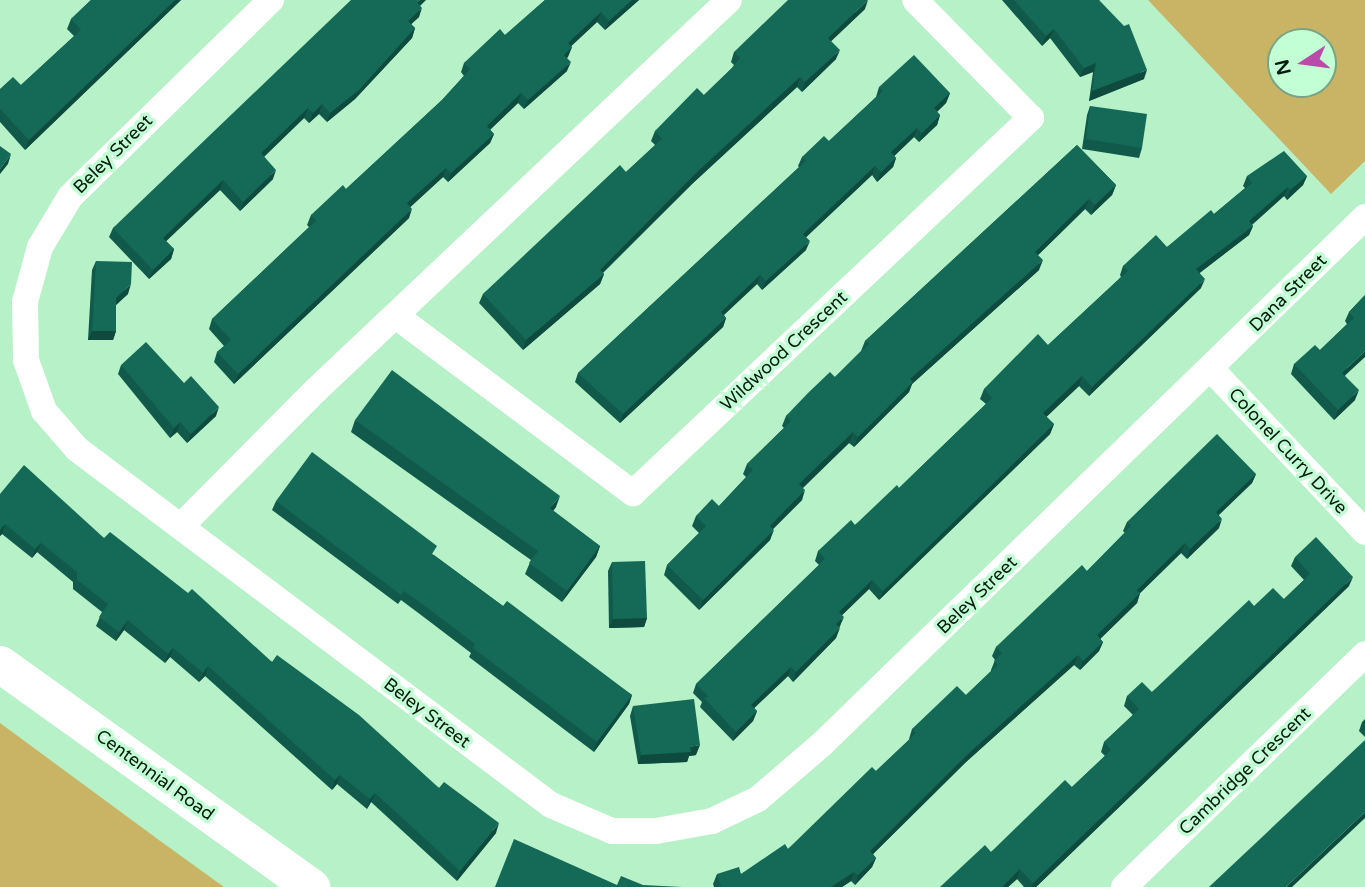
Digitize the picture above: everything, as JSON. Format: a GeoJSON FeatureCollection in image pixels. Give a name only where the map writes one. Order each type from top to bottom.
{"type":"FeatureCollection","features":[{"type":"Feature","properties":{"kind":"main road","name":"Centennial Road"},"geometry":{"type":"LineString","coordinates":[[0,664],[311,887]]}},
{"type":"Feature","properties":{"kind":"street","name":"Beley Street"},"geometry":{"type":"LineString","coordinates":[[271,0],[70,197],[40,247],[25,302],[26,360],[44,411],[77,449],[551,805],[612,831],[656,831],[712,821],[758,799],[821,745],[1211,369]]}},
{"type":"Feature","properties":{"kind":"street"},"geometry":{"type":"LineString","coordinates":[[181,526],[396,316],[729,0]]}},
{"type":"Feature","properties":{"kind":"street","name":"Wildwood Crescent"},"geometry":{"type":"LineString","coordinates":[[396,316],[634,493],[1031,118],[915,0]]}},
{"type":"Feature","properties":{"kind":"street","name":"Dana Street"},"geometry":{"type":"LineString","coordinates":[[1211,369],[1365,217]]}},
{"type":"Feature","properties":{"kind":"street","name":"Colonel Curry Drive"},"geometry":{"type":"LineString","coordinates":[[1211,369],[1365,532]]}},
{"type":"Feature","properties":{"kind":"street","name":"Cambridge Crescent"},"geometry":{"type":"LineString","coordinates":[[1124,887],[1365,654]]}},
{"type":"Feature","properties":{"kind":"shaded area"},"geometry":{"type":"Polygon","coordinates":[[[1148,0],[1365,0],[1365,161],[1331,194],[1148,0]]]}},
{"type":"Feature","properties":{"kind":"shaded area"},"geometry":{"type":"Polygon","coordinates":[[[0,723],[163,843],[224,887],[0,887],[0,723]]]}},
{"type":"Feature","properties":{"kind":"building"},"geometry":{"type":"Polygon","coordinates":[[[91,0],[175,0],[29,140],[0,109],[0,89],[13,77],[21,85],[81,30],[71,19],[91,0]]]}},
{"type":"Feature","properties":{"kind":"building"},"geometry":{"type":"Polygon","coordinates":[[[351,0],[420,0],[417,2],[422,8],[408,21],[415,28],[359,90],[330,113],[322,104],[313,113],[308,108],[261,153],[276,170],[243,202],[223,180],[163,238],[174,249],[153,270],[113,228],[351,0]]]}},
{"type":"Feature","properties":{"kind":"building"},"geometry":{"type":"Polygon","coordinates":[[[545,0],[632,0],[609,21],[601,12],[568,43],[572,47],[564,55],[571,62],[528,100],[521,93],[487,126],[494,134],[451,173],[446,168],[407,203],[412,209],[238,374],[217,352],[231,340],[212,319],[316,221],[311,215],[343,185],[346,189],[442,100],[470,69],[464,63],[500,29],[505,35],[545,0]]]}},
{"type":"Feature","properties":{"kind":"building"},"geometry":{"type":"Polygon","coordinates":[[[788,0],[868,0],[828,38],[840,50],[805,82],[800,77],[695,174],[600,270],[604,274],[526,340],[483,294],[620,165],[626,172],[662,139],[655,131],[697,88],[704,95],[732,68],[740,58],[734,52],[788,0]]]}},
{"type":"Feature","properties":{"kind":"building"},"geometry":{"type":"Polygon","coordinates":[[[1014,0],[1099,0],[1124,26],[1129,24],[1147,70],[1092,91],[1096,63],[1084,68],[1054,29],[1046,36],[1014,0]]]}},
{"type":"Feature","properties":{"kind":"building"},"geometry":{"type":"Polygon","coordinates":[[[914,55],[950,93],[934,108],[940,115],[922,133],[917,128],[891,152],[896,158],[881,172],[875,166],[803,234],[810,241],[766,281],[760,275],[721,312],[726,318],[623,414],[578,373],[806,161],[802,157],[824,136],[829,141],[883,91],[879,87],[914,55]]]}},
{"type":"Feature","properties":{"kind":"building"},"geometry":{"type":"Polygon","coordinates":[[[1090,106],[1147,114],[1142,148],[1086,139],[1090,106]]]}},
{"type":"Feature","properties":{"kind":"building"},"geometry":{"type":"Polygon","coordinates":[[[1077,145],[1116,185],[1095,205],[1089,199],[1035,252],[1043,260],[910,379],[913,382],[858,437],[853,432],[799,484],[805,490],[770,526],[774,530],[703,600],[667,565],[706,526],[696,516],[712,499],[719,506],[753,470],[747,464],[791,421],[786,416],[808,393],[830,372],[835,377],[869,344],[865,341],[1077,145]]]}},
{"type":"Feature","properties":{"kind":"building"},"geometry":{"type":"Polygon","coordinates":[[[0,146],[11,154],[0,169],[0,146]]]}},
{"type":"Feature","properties":{"kind":"building"},"geometry":{"type":"Polygon","coordinates":[[[1284,151],[1307,176],[1290,190],[1288,187],[1249,221],[1253,226],[1196,269],[1205,279],[1092,387],[1082,376],[1043,413],[1054,424],[883,591],[872,580],[839,612],[844,617],[836,624],[840,628],[796,672],[791,667],[751,705],[757,711],[736,732],[704,698],[709,697],[696,684],[825,559],[818,551],[851,520],[855,525],[897,485],[899,488],[992,398],[984,389],[1038,334],[1048,345],[1128,271],[1123,266],[1156,235],[1167,247],[1211,210],[1214,214],[1252,183],[1247,176],[1284,151]]]}},
{"type":"Feature","properties":{"kind":"building"},"geometry":{"type":"Polygon","coordinates":[[[96,261],[132,262],[131,284],[116,298],[116,331],[92,331],[96,261]]]}},
{"type":"Feature","properties":{"kind":"building"},"geometry":{"type":"Polygon","coordinates":[[[1365,295],[1365,351],[1342,373],[1359,390],[1338,410],[1294,364],[1315,345],[1320,350],[1354,318],[1349,312],[1365,295]]]}},
{"type":"Feature","properties":{"kind":"building"},"geometry":{"type":"Polygon","coordinates":[[[146,342],[184,383],[191,376],[219,407],[191,434],[180,422],[174,428],[121,365],[146,342]]]}},
{"type":"Feature","properties":{"kind":"building"},"geometry":{"type":"Polygon","coordinates":[[[392,370],[560,496],[550,508],[600,546],[567,591],[529,563],[538,551],[355,420],[392,370]]]}},
{"type":"Feature","properties":{"kind":"building"},"geometry":{"type":"Polygon","coordinates":[[[1217,434],[1256,474],[1216,512],[1222,519],[1190,549],[1185,543],[1137,590],[1140,593],[1097,635],[1103,642],[1083,661],[1078,655],[969,753],[870,851],[876,858],[858,875],[854,872],[831,887],[721,887],[717,874],[739,867],[741,874],[785,844],[788,849],[872,767],[876,771],[916,733],[912,729],[957,686],[966,695],[998,665],[994,661],[1002,653],[996,647],[1082,565],[1087,571],[1131,526],[1127,522],[1217,434]]]}},
{"type":"Feature","properties":{"kind":"building"},"geometry":{"type":"Polygon","coordinates":[[[312,452],[437,546],[432,554],[503,606],[507,601],[632,695],[597,742],[473,648],[475,644],[429,609],[404,591],[401,595],[276,501],[312,452]]]}},
{"type":"Feature","properties":{"kind":"building"},"geometry":{"type":"Polygon","coordinates":[[[24,465],[104,538],[110,532],[188,593],[192,589],[272,662],[277,655],[359,715],[439,788],[444,782],[499,823],[460,871],[375,793],[370,799],[340,775],[335,780],[208,666],[203,673],[173,648],[168,654],[128,620],[119,632],[99,617],[108,604],[77,580],[77,572],[41,543],[35,549],[5,524],[0,530],[0,494],[24,465]]]}},
{"type":"Feature","properties":{"kind":"building"},"geometry":{"type":"Polygon","coordinates":[[[1316,537],[1353,577],[1033,883],[1020,869],[1002,887],[940,887],[985,845],[991,852],[1065,780],[1072,787],[1111,750],[1104,742],[1139,709],[1127,696],[1142,682],[1152,692],[1249,600],[1254,606],[1273,588],[1284,599],[1310,574],[1295,557],[1316,537]]]}},
{"type":"Feature","properties":{"kind":"building"},"geometry":{"type":"Polygon","coordinates":[[[645,561],[647,618],[613,619],[612,562],[645,561]]]}},
{"type":"Feature","properties":{"kind":"building"},"geometry":{"type":"Polygon","coordinates":[[[694,699],[700,745],[690,747],[691,752],[641,755],[633,706],[694,699]]]}},
{"type":"Feature","properties":{"kind":"building"},"geometry":{"type":"Polygon","coordinates":[[[1365,740],[1365,812],[1286,887],[1209,887],[1365,740]]]}},
{"type":"Feature","properties":{"kind":"building"},"geometry":{"type":"Polygon","coordinates":[[[514,839],[617,885],[621,876],[643,885],[682,887],[495,887],[514,839]]]}}]}
